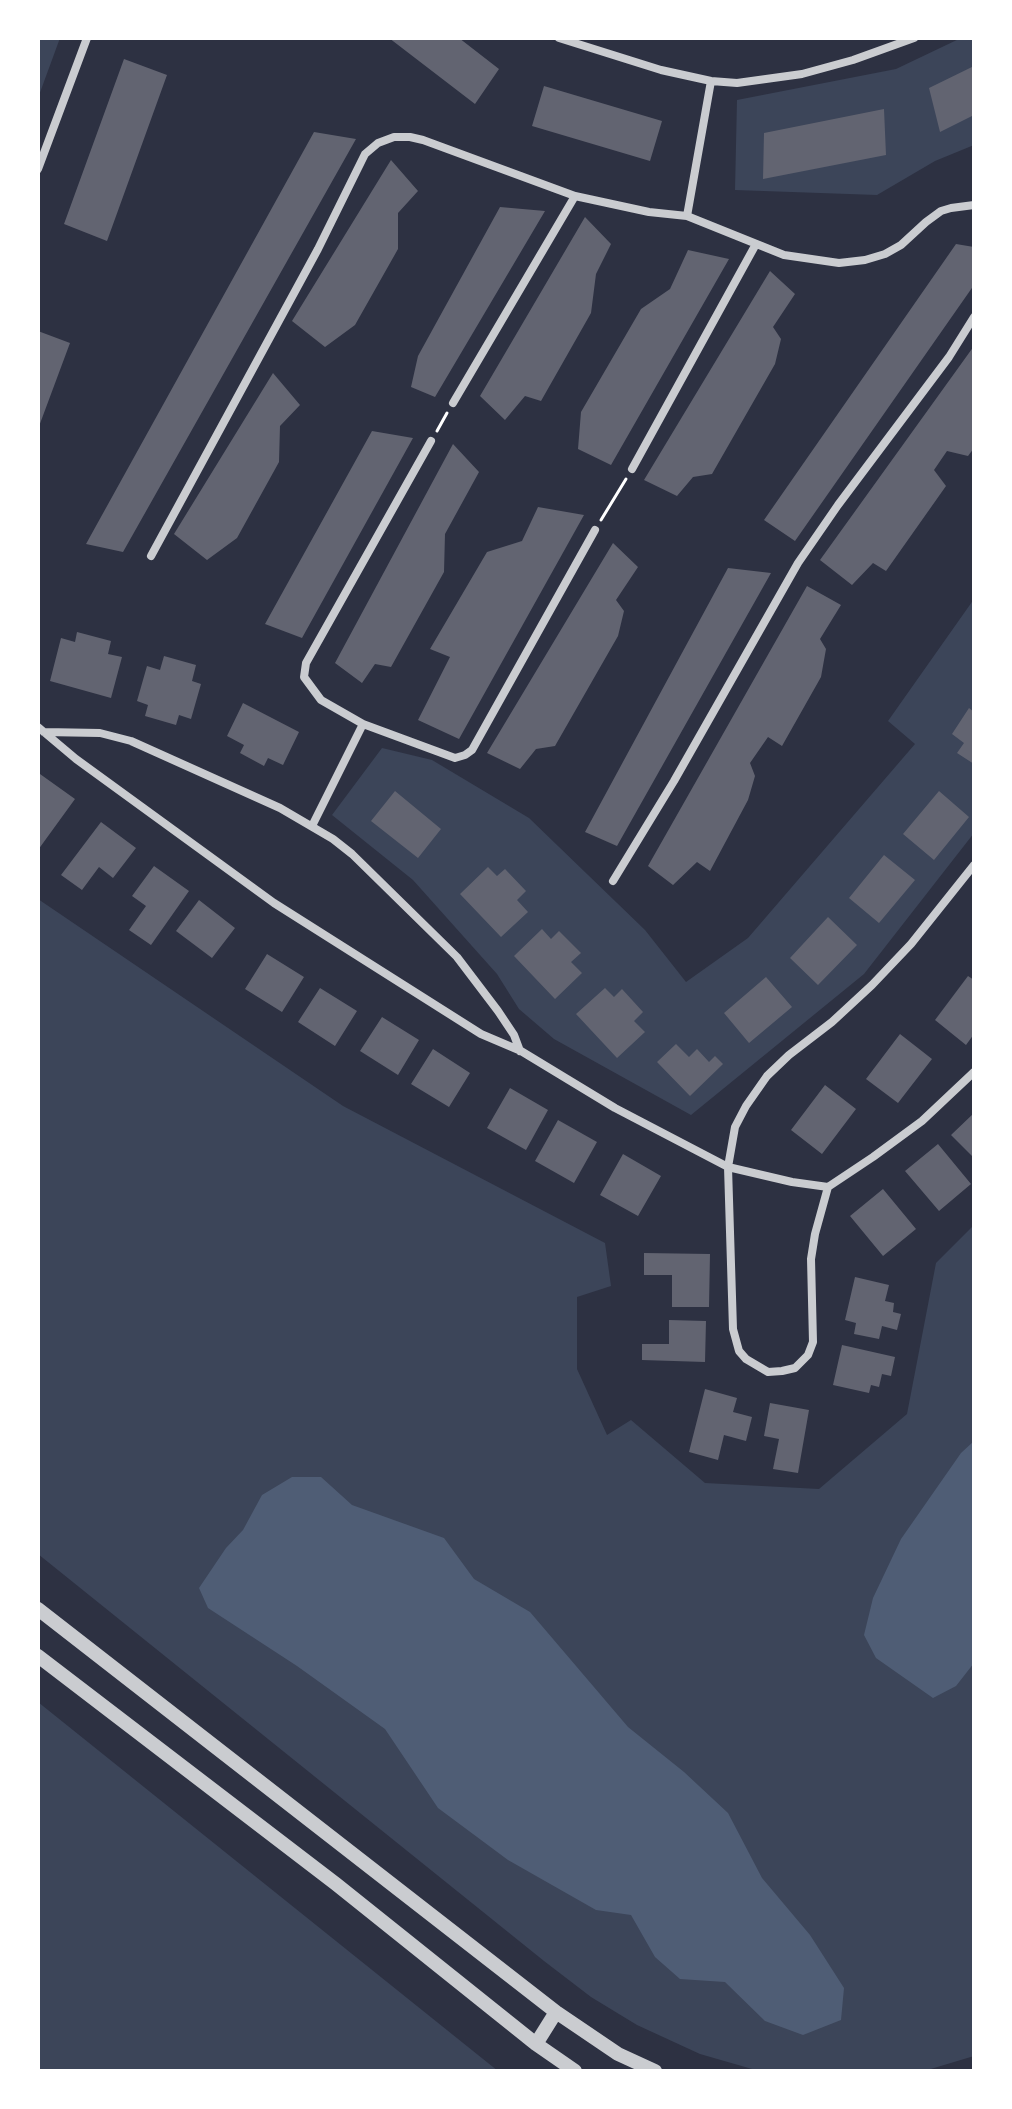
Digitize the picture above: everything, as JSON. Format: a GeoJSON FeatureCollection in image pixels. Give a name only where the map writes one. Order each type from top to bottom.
{"type":"FeatureCollection","features":[{"type":"Feature","properties":{"kind":"street"},"geometry":{"type":"LineString","coordinates":[[38,169],[87,38]]}},
{"type":"Feature","properties":{"kind":"street"},"geometry":{"type":"LineString","coordinates":[[559,38],[661,70],[711,81],[737,83],[802,74],[914,38]]}},
{"type":"Feature","properties":{"kind":"street"},"geometry":{"type":"LineString","coordinates":[[687,216],[711,81]]}},
{"type":"Feature","properties":{"kind":"street"},"geometry":{"type":"LineString","coordinates":[[151,556],[318,249],[365,154],[378,143],[394,137],[423,140],[575,196],[649,212],[687,216],[784,255],[818,261],[839,263],[885,254],[901,245],[941,211],[974,205]]}},
{"type":"Feature","properties":{"kind":"street"},"geometry":{"type":"LineString","coordinates":[[453,403],[575,196]]}},
{"type":"Feature","properties":{"kind":"street"},"geometry":{"type":"LineString","coordinates":[[632,469],[756,244]]}},
{"type":"Feature","properties":{"kind":"street"},"geometry":{"type":"LineString","coordinates":[[613,881],[674,781],[798,563],[949,357],[974,317]]}},
{"type":"Feature","properties":{"kind":"street"},"geometry":{"type":"LineString","coordinates":[[431,441],[306,663],[304,677],[321,700],[363,724],[455,758],[472,750],[595,530]]}},
{"type":"Feature","properties":{"kind":"street"},"geometry":{"type":"LineString","coordinates":[[312,826],[363,724]]}},
{"type":"Feature","properties":{"kind":"street"},"geometry":{"type":"LineString","coordinates":[[41,730],[100,733],[131,741],[280,808],[312,826],[352,854],[457,957],[498,1011],[521,1051]]}},
{"type":"Feature","properties":{"kind":"street"},"geometry":{"type":"LineString","coordinates":[[41,730],[76,759],[274,903],[481,1034],[521,1051],[615,1108],[728,1167],[828,1187]]}},
{"type":"Feature","properties":{"kind":"street"},"geometry":{"type":"LineString","coordinates":[[974,865],[911,944],[872,985],[767,1076],[735,1127],[728,1167],[733,1329],[739,1351],[746,1359],[768,1372],[795,1368],[808,1355],[813,1342],[811,1259],[828,1187],[922,1121],[974,1072]]}},
{"type":"Feature","properties":{"kind":"street"},"geometry":{"type":"LineString","coordinates":[[38,1609],[556,2012],[618,2054],[655,2071]]}},
{"type":"Feature","properties":{"kind":"street"},"geometry":{"type":"LineString","coordinates":[[38,1656],[312,1866],[536,2044],[575,2071]]}},
{"type":"Feature","properties":{"kind":"street"},"geometry":{"type":"LineString","coordinates":[[536,2044],[556,2012]]}},
{"type":"Feature","properties":{"kind":"path"},"geometry":{"type":"LineString","coordinates":[[431,441],[453,403]]}},
{"type":"Feature","properties":{"kind":"path"},"geometry":{"type":"LineString","coordinates":[[595,530],[632,469]]}},
{"type":"Feature","properties":{"kind":"shaded area"},"geometry":{"type":"Polygon","coordinates":[[[38,38],[60,38],[38,98],[38,38]]]}},
{"type":"Feature","properties":{"kind":"shaded area"},"geometry":{"type":"Polygon","coordinates":[[[961,38],[974,38],[974,145],[935,161],[877,195],[735,190],[737,100],[896,69],[961,38]]]}},
{"type":"Feature","properties":{"kind":"shaded area"},"geometry":{"type":"Polygon","coordinates":[[[974,599],[974,833],[864,974],[691,1115],[554,1039],[519,1009],[497,974],[413,880],[332,815],[382,748],[432,760],[529,818],[645,930],[686,982],[748,938],[915,744],[888,721],[974,599]]]}},
{"type":"Feature","properties":{"kind":"shaded area"},"geometry":{"type":"Polygon","coordinates":[[[38,899],[343,1106],[605,1243],[611,1286],[577,1297],[577,1369],[607,1435],[631,1420],[705,1483],[819,1489],[907,1414],[936,1263],[974,1225],[974,2056],[924,2071],[759,2071],[700,2054],[637,2025],[591,1997],[544,1961],[38,1554],[38,899]]]}},
{"type":"Feature","properties":{"kind":"shaded area"},"geometry":{"type":"Polygon","coordinates":[[[974,1441],[974,1663],[956,1686],[933,1698],[876,1658],[864,1635],[873,1598],[901,1539],[961,1453],[974,1441]]]}},
{"type":"Feature","properties":{"kind":"shaded area"},"geometry":{"type":"Polygon","coordinates":[[[292,1477],[321,1477],[352,1505],[444,1538],[474,1579],[530,1612],[628,1727],[728,1813],[762,1878],[810,1935],[844,1988],[841,2020],[803,2035],[765,2021],[725,1982],[680,1979],[655,1957],[631,1915],[596,1910],[508,1860],[438,1808],[385,1729],[208,1608],[199,1588],[226,1548],[243,1530],[262,1495],[292,1477]]]}},
{"type":"Feature","properties":{"kind":"shaded area"},"geometry":{"type":"Polygon","coordinates":[[[38,1702],[498,2071],[38,2071],[38,1702]]]}},
{"type":"Feature","properties":{"kind":"building"},"geometry":{"type":"Polygon","coordinates":[[[389,38],[459,38],[499,69],[475,104],[389,38]]]}},
{"type":"Feature","properties":{"kind":"building"},"geometry":{"type":"Polygon","coordinates":[[[124,59],[167,75],[107,241],[64,224],[124,59]]]}},
{"type":"Feature","properties":{"kind":"building"},"geometry":{"type":"Polygon","coordinates":[[[974,66],[974,115],[940,132],[929,88],[974,66]]]}},
{"type":"Feature","properties":{"kind":"building"},"geometry":{"type":"Polygon","coordinates":[[[544,86],[662,121],[650,161],[532,126],[544,86]]]}},
{"type":"Feature","properties":{"kind":"building"},"geometry":{"type":"Polygon","coordinates":[[[884,109],[886,155],[763,179],[764,133],[884,109]]]}},
{"type":"Feature","properties":{"kind":"building"},"geometry":{"type":"Polygon","coordinates":[[[314,132],[356,139],[123,552],[86,544],[314,132]]]}},
{"type":"Feature","properties":{"kind":"building"},"geometry":{"type":"Polygon","coordinates":[[[391,160],[418,191],[398,213],[398,249],[355,325],[325,347],[292,321],[391,160]]]}},
{"type":"Feature","properties":{"kind":"building"},"geometry":{"type":"Polygon","coordinates":[[[500,207],[545,211],[435,397],[411,387],[418,356],[500,207]]]}},
{"type":"Feature","properties":{"kind":"building"},"geometry":{"type":"Polygon","coordinates":[[[585,217],[611,244],[596,274],[591,313],[541,401],[525,396],[505,420],[480,396],[585,217]]]}},
{"type":"Feature","properties":{"kind":"building"},"geometry":{"type":"Polygon","coordinates":[[[956,244],[974,247],[974,285],[795,541],[764,520],[956,244]]]}},
{"type":"Feature","properties":{"kind":"building"},"geometry":{"type":"Polygon","coordinates":[[[688,250],[729,259],[611,465],[578,449],[581,412],[641,309],[670,289],[688,250]]]}},
{"type":"Feature","properties":{"kind":"building"},"geometry":{"type":"Polygon","coordinates":[[[770,271],[795,294],[773,327],[781,339],[775,364],[712,474],[693,477],[677,496],[644,480],[770,271]]]}},
{"type":"Feature","properties":{"kind":"building"},"geometry":{"type":"Polygon","coordinates":[[[38,331],[70,343],[38,429],[38,331]]]}},
{"type":"Feature","properties":{"kind":"building"},"geometry":{"type":"Polygon","coordinates":[[[974,346],[974,448],[968,456],[947,451],[934,470],[946,486],[886,571],[873,563],[852,585],[820,560],[974,346]]]}},
{"type":"Feature","properties":{"kind":"building"},"geometry":{"type":"Polygon","coordinates":[[[273,373],[300,405],[280,426],[279,462],[237,538],[207,560],[174,534],[273,373]]]}},
{"type":"Feature","properties":{"kind":"building"},"geometry":{"type":"Polygon","coordinates":[[[372,431],[413,438],[302,638],[265,624],[372,431]]]}},
{"type":"Feature","properties":{"kind":"building"},"geometry":{"type":"Polygon","coordinates":[[[453,444],[479,472],[445,534],[444,572],[391,667],[375,664],[362,683],[335,663],[453,444]]]}},
{"type":"Feature","properties":{"kind":"building"},"geometry":{"type":"Polygon","coordinates":[[[538,507],[584,515],[459,739],[418,720],[450,657],[430,649],[487,552],[522,541],[538,507]]]}},
{"type":"Feature","properties":{"kind":"building"},"geometry":{"type":"Polygon","coordinates":[[[613,543],[638,567],[616,600],[624,611],[618,636],[555,746],[536,749],[520,769],[487,753],[613,543]]]}},
{"type":"Feature","properties":{"kind":"building"},"geometry":{"type":"Polygon","coordinates":[[[728,568],[771,573],[617,846],[585,832],[728,568]]]}},
{"type":"Feature","properties":{"kind":"building"},"geometry":{"type":"Polygon","coordinates":[[[807,586],[841,605],[820,639],[826,649],[821,677],[782,746],[768,737],[750,763],[755,776],[748,800],[710,871],[697,862],[673,885],[648,866],[807,586]]]}},
{"type":"Feature","properties":{"kind":"building"},"geometry":{"type":"Polygon","coordinates":[[[77,632],[111,641],[108,654],[122,657],[111,698],[50,681],[61,638],[75,642],[77,632]]]}},
{"type":"Feature","properties":{"kind":"building"},"geometry":{"type":"Polygon","coordinates":[[[164,656],[196,665],[192,681],[201,684],[191,719],[179,715],[176,725],[145,716],[148,705],[137,701],[147,666],[160,670],[164,656]]]}},
{"type":"Feature","properties":{"kind":"building"},"geometry":{"type":"Polygon","coordinates":[[[243,703],[299,732],[283,765],[268,758],[264,766],[240,753],[244,745],[227,736],[243,703]]]}},
{"type":"Feature","properties":{"kind":"building"},"geometry":{"type":"Polygon","coordinates":[[[969,708],[974,712],[974,764],[957,753],[964,743],[952,734],[969,708]]]}},
{"type":"Feature","properties":{"kind":"building"},"geometry":{"type":"Polygon","coordinates":[[[40,774],[75,799],[38,850],[38,776],[40,774]]]}},
{"type":"Feature","properties":{"kind":"building"},"geometry":{"type":"Polygon","coordinates":[[[395,791],[441,829],[418,858],[371,821],[395,791]]]}},
{"type":"Feature","properties":{"kind":"building"},"geometry":{"type":"Polygon","coordinates":[[[939,791],[969,817],[934,860],[903,834],[939,791]]]}},
{"type":"Feature","properties":{"kind":"building"},"geometry":{"type":"Polygon","coordinates":[[[101,822],[136,848],[113,878],[99,867],[82,890],[61,875],[101,822]]]}},
{"type":"Feature","properties":{"kind":"building"},"geometry":{"type":"Polygon","coordinates":[[[884,855],[915,880],[879,923],[849,898],[884,855]]]}},
{"type":"Feature","properties":{"kind":"building"},"geometry":{"type":"Polygon","coordinates":[[[154,866],[189,891],[151,945],[129,930],[146,906],[132,896],[154,866]]]}},
{"type":"Feature","properties":{"kind":"building"},"geometry":{"type":"Polygon","coordinates":[[[488,867],[497,876],[505,869],[526,891],[517,900],[528,912],[501,937],[460,894],[488,867]]]}},
{"type":"Feature","properties":{"kind":"building"},"geometry":{"type":"Polygon","coordinates":[[[199,900],[235,928],[212,958],[176,931],[199,900]]]}},
{"type":"Feature","properties":{"kind":"building"},"geometry":{"type":"Polygon","coordinates":[[[828,917],[857,945],[818,985],[790,958],[828,917]]]}},
{"type":"Feature","properties":{"kind":"building"},"geometry":{"type":"Polygon","coordinates":[[[542,929],[551,939],[559,931],[581,953],[571,962],[582,973],[555,999],[514,956],[542,929]]]}},
{"type":"Feature","properties":{"kind":"building"},"geometry":{"type":"Polygon","coordinates":[[[267,954],[304,977],[282,1012],[245,989],[267,954]]]}},
{"type":"Feature","properties":{"kind":"building"},"geometry":{"type":"Polygon","coordinates":[[[968,976],[974,980],[974,1034],[966,1045],[935,1020],[968,976]]]}},
{"type":"Feature","properties":{"kind":"building"},"geometry":{"type":"Polygon","coordinates":[[[766,977],[792,1007],[749,1043],[724,1013],[766,977]]]}},
{"type":"Feature","properties":{"kind":"building"},"geometry":{"type":"Polygon","coordinates":[[[320,988],[357,1011],[335,1046],[298,1022],[320,988]]]}},
{"type":"Feature","properties":{"kind":"building"},"geometry":{"type":"Polygon","coordinates":[[[605,988],[614,997],[622,989],[643,1012],[634,1021],[645,1032],[617,1058],[576,1014],[605,988]]]}},
{"type":"Feature","properties":{"kind":"building"},"geometry":{"type":"Polygon","coordinates":[[[382,1017],[419,1040],[398,1075],[360,1051],[382,1017]]]}},
{"type":"Feature","properties":{"kind":"building"},"geometry":{"type":"Polygon","coordinates":[[[900,1034],[932,1059],[898,1103],[866,1079],[900,1034]]]}},
{"type":"Feature","properties":{"kind":"building"},"geometry":{"type":"Polygon","coordinates":[[[676,1044],[689,1057],[697,1049],[709,1062],[715,1056],[723,1064],[690,1096],[657,1062],[676,1044]]]}},
{"type":"Feature","properties":{"kind":"building"},"geometry":{"type":"Polygon","coordinates":[[[433,1049],[470,1073],[449,1107],[411,1084],[433,1049]]]}},
{"type":"Feature","properties":{"kind":"building"},"geometry":{"type":"Polygon","coordinates":[[[825,1085],[856,1109],[822,1154],[791,1130],[825,1085]]]}},
{"type":"Feature","properties":{"kind":"building"},"geometry":{"type":"Polygon","coordinates":[[[510,1088],[548,1110],[526,1150],[487,1128],[510,1088]]]}},
{"type":"Feature","properties":{"kind":"building"},"geometry":{"type":"Polygon","coordinates":[[[974,1113],[974,1158],[951,1135],[974,1113]]]}},
{"type":"Feature","properties":{"kind":"building"},"geometry":{"type":"Polygon","coordinates":[[[558,1120],[597,1142],[574,1183],[535,1161],[558,1120]]]}},
{"type":"Feature","properties":{"kind":"building"},"geometry":{"type":"Polygon","coordinates":[[[938,1144],[971,1184],[939,1211],[905,1171],[938,1144]]]}},
{"type":"Feature","properties":{"kind":"building"},"geometry":{"type":"Polygon","coordinates":[[[623,1154],[661,1176],[638,1216],[600,1195],[623,1154]]]}},
{"type":"Feature","properties":{"kind":"building"},"geometry":{"type":"Polygon","coordinates":[[[883,1189],[916,1229],[883,1256],[850,1216],[883,1189]]]}},
{"type":"Feature","properties":{"kind":"building"},"geometry":{"type":"Polygon","coordinates":[[[644,1253],[710,1254],[709,1307],[672,1307],[672,1275],[644,1275],[644,1253]]]}},
{"type":"Feature","properties":{"kind":"building"},"geometry":{"type":"Polygon","coordinates":[[[855,1277],[889,1285],[885,1301],[894,1303],[893,1312],[901,1314],[897,1330],[882,1326],[879,1339],[854,1334],[856,1323],[845,1320],[855,1277]]]}},
{"type":"Feature","properties":{"kind":"building"},"geometry":{"type":"Polygon","coordinates":[[[669,1320],[706,1321],[705,1362],[642,1360],[642,1344],[669,1344],[669,1320]]]}},
{"type":"Feature","properties":{"kind":"building"},"geometry":{"type":"Polygon","coordinates":[[[842,1345],[895,1357],[891,1376],[882,1374],[879,1387],[871,1385],[869,1393],[833,1385],[842,1345]]]}},
{"type":"Feature","properties":{"kind":"building"},"geometry":{"type":"Polygon","coordinates":[[[705,1389],[737,1398],[733,1412],[752,1417],[746,1441],[724,1435],[718,1460],[689,1452],[705,1389]]]}},
{"type":"Feature","properties":{"kind":"building"},"geometry":{"type":"Polygon","coordinates":[[[770,1403],[809,1410],[798,1473],[773,1469],[779,1439],[764,1436],[770,1403]]]}}]}
